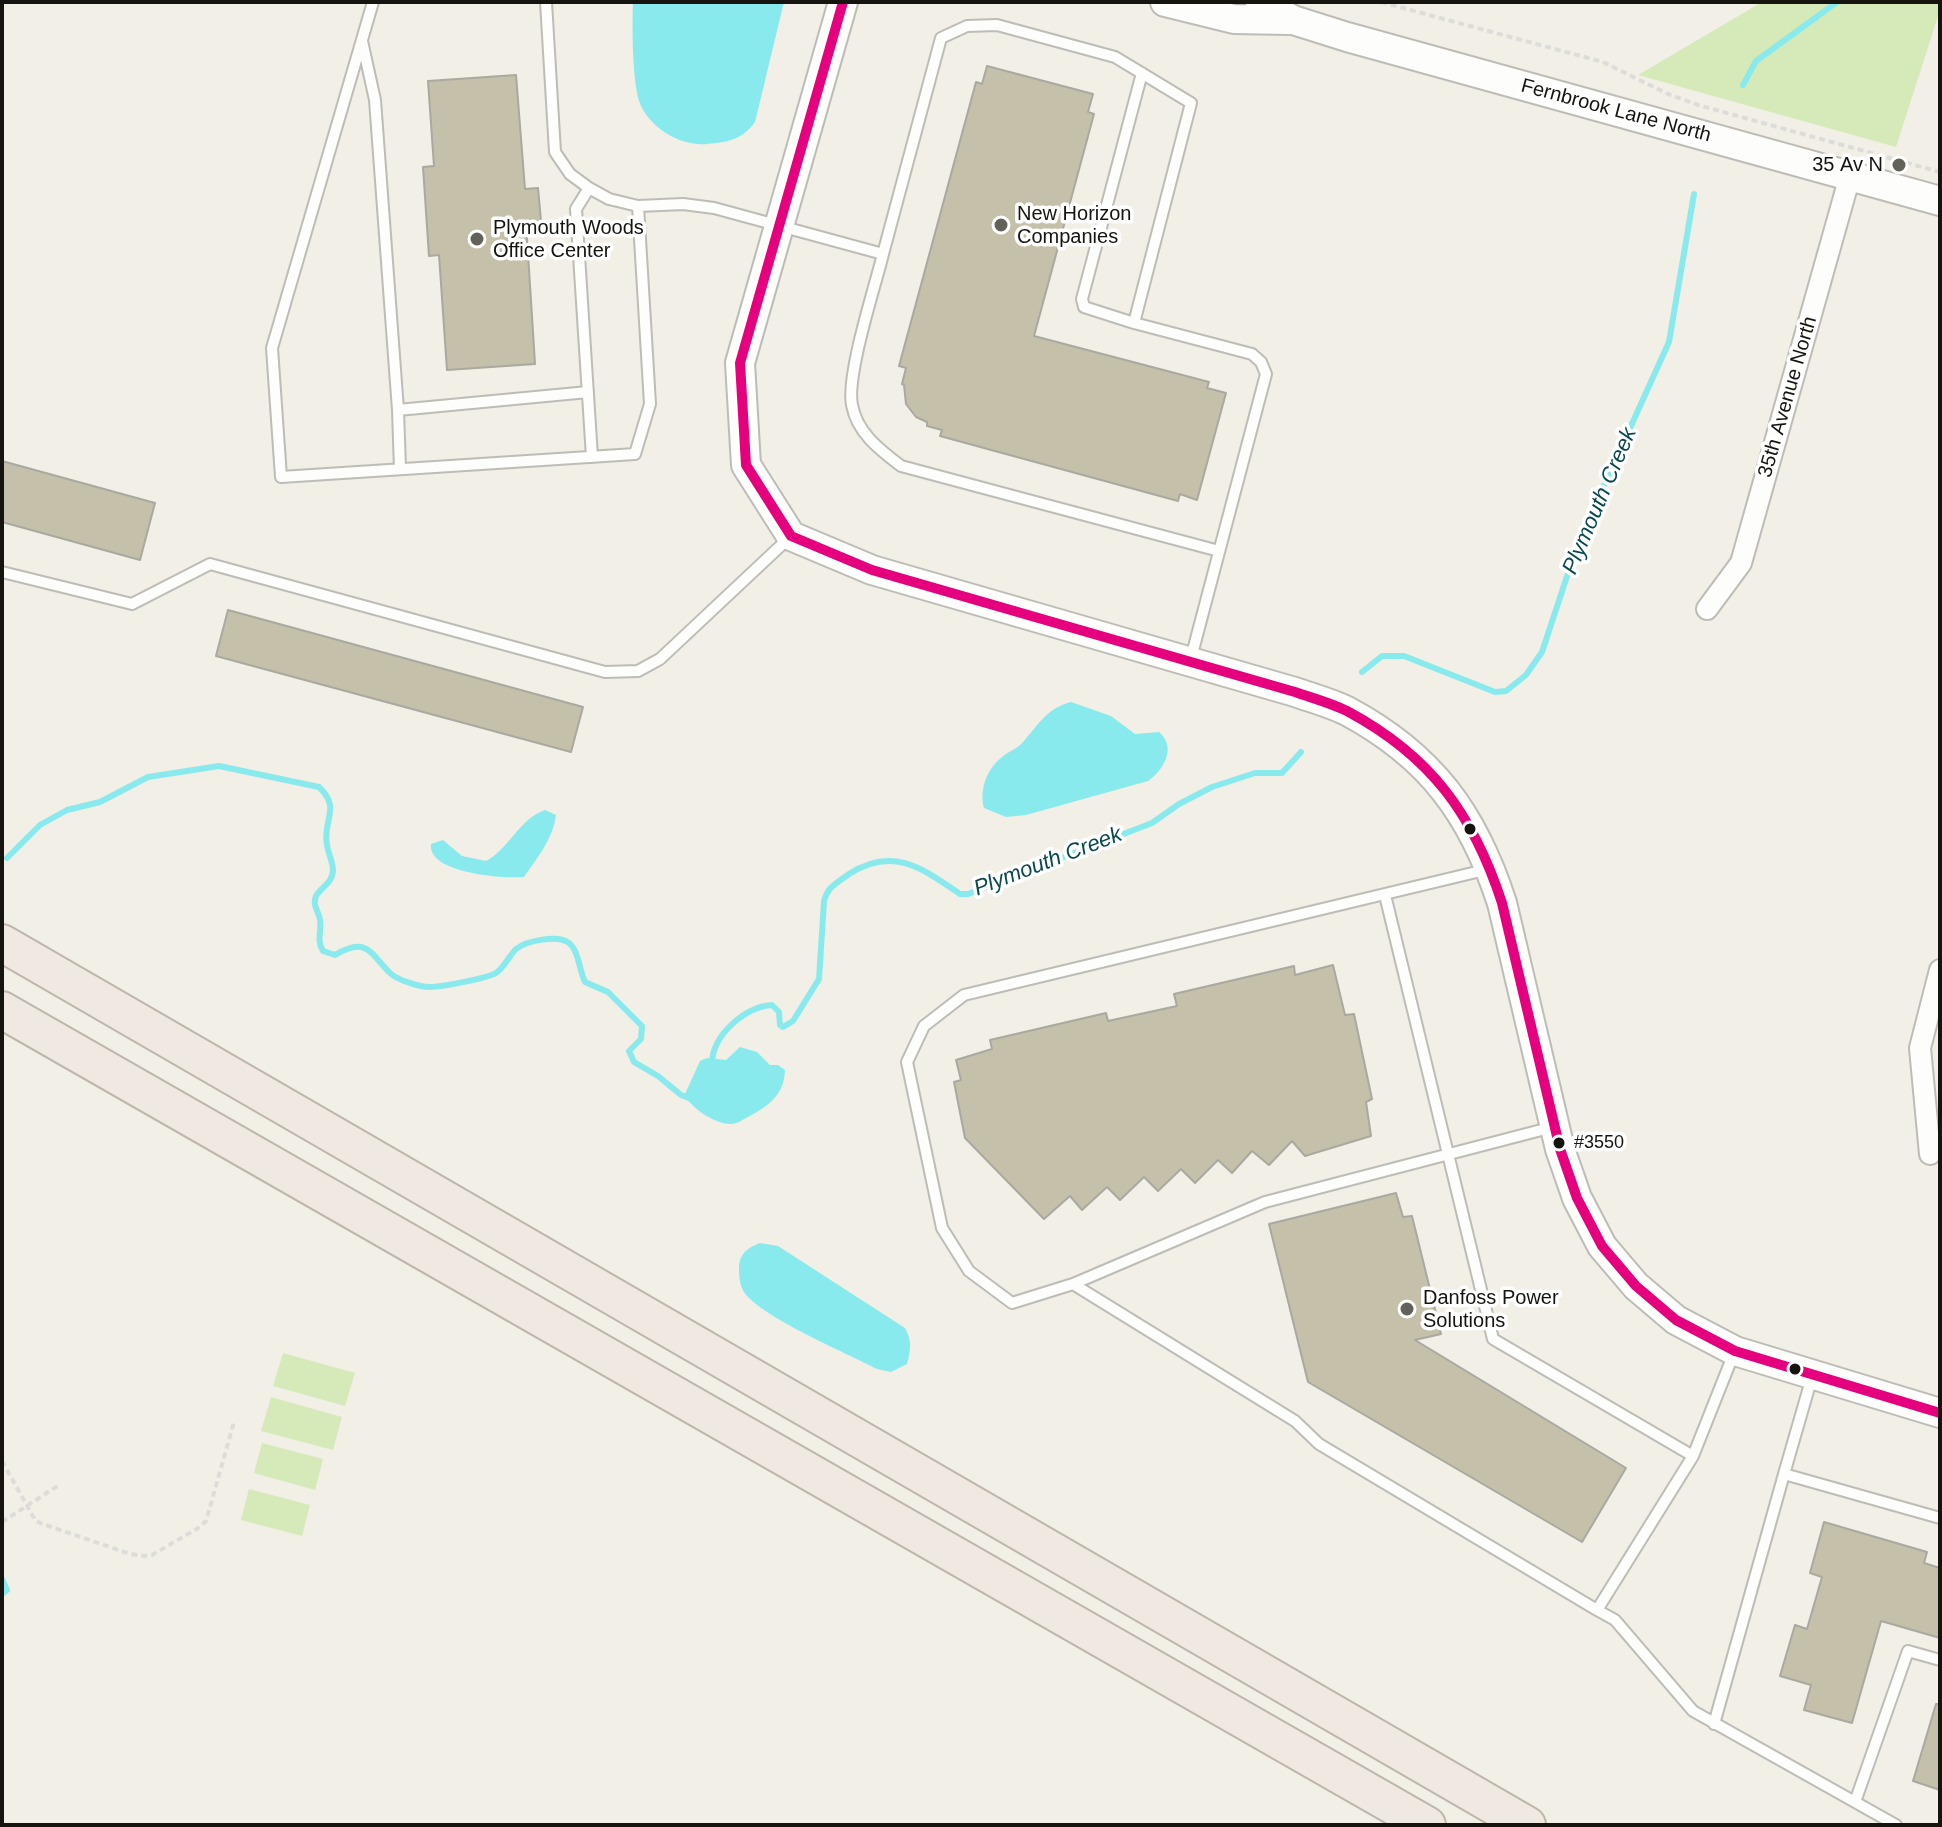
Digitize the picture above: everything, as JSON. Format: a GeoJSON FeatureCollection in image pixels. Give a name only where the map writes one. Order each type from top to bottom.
{"type":"FeatureCollection","features":[{"type":"Feature","properties":{"kind":"highway"},"geometry":{"type":"LineString","coordinates":[[2,943],[1527,1825]]}},
{"type":"Feature","properties":{"kind":"highway"},"geometry":{"type":"LineString","coordinates":[[2,1010],[1427,1825]]}},
{"type":"Feature","properties":{"kind":"street"},"geometry":{"type":"LineString","coordinates":[[843,2],[740,363],[746,465],[791,536],[872,570],[1295,692],[1345,710],[1391,738],[1444,787],[1463,812],[1491,868],[1555,1126],[1577,1198],[1602,1246],[1636,1286],[1676,1320],[1735,1351],[1940,1413]]}},
{"type":"Feature","properties":{"kind":"street","name":"Fernbrook Lane North"},"geometry":{"type":"LineString","coordinates":[[1165,2],[1234,19],[1293,20]]}},
{"type":"Feature","properties":{"kind":"street","name":"Fernbrook Lane North"},"geometry":{"type":"LineString","coordinates":[[1260,2],[1293,20],[1940,201]]}},
{"type":"Feature","properties":{"kind":"street","name":"35th Avenue North"},"geometry":{"type":"LineString","coordinates":[[1707,609],[1741,563],[1850,176]]}},
{"type":"Feature","properties":{"kind":"street"},"geometry":{"type":"LineString","coordinates":[[1930,1154],[1920,1048],[1940,970]]}},
{"type":"Feature","properties":{"kind":"lane"},"geometry":{"type":"LineString","coordinates":[[373,2],[272,348],[281,477],[635,454],[650,404],[638,206]]}},
{"type":"Feature","properties":{"kind":"lane"},"geometry":{"type":"LineString","coordinates":[[546,2],[555,152],[570,174],[609,199],[638,206],[683,204],[714,208],[883,254]]}},
{"type":"Feature","properties":{"kind":"lane"},"geometry":{"type":"LineString","coordinates":[[1134,323],[1191,103],[1115,57],[997,25],[967,26],[941,38],[852,380],[852,405],[862,430],[877,449],[901,466],[1219,551]]}},
{"type":"Feature","properties":{"kind":"lane"},"geometry":{"type":"LineString","coordinates":[[362,40],[375,100],[400,469]]}},
{"type":"Feature","properties":{"kind":"lane"},"geometry":{"type":"LineString","coordinates":[[1142,73],[1082,299],[1084,307],[1252,354],[1261,362],[1266,374],[1190,661]]}},
{"type":"Feature","properties":{"kind":"lane"},"geometry":{"type":"LineString","coordinates":[[589,188],[576,209],[592,457]]}},
{"type":"Feature","properties":{"kind":"lane"},"geometry":{"type":"LineString","coordinates":[[398,410],[588,392]]}},
{"type":"Feature","properties":{"kind":"lane"},"geometry":{"type":"LineString","coordinates":[[2,572],[132,604],[210,564],[605,672],[638,671],[660,659],[791,536]]}},
{"type":"Feature","properties":{"kind":"lane"},"geometry":{"type":"LineString","coordinates":[[1491,868],[964,995],[924,1026],[907,1062],[942,1228],[969,1271],[1012,1303],[1073,1284],[1265,1202],[1555,1126]]}},
{"type":"Feature","properties":{"kind":"lane"},"geometry":{"type":"LineString","coordinates":[[1385,895],[1493,1339],[1693,1456]]}},
{"type":"Feature","properties":{"kind":"lane"},"geometry":{"type":"LineString","coordinates":[[1073,1284],[1295,1421],[1319,1444],[1615,1620],[1693,1711],[1896,1825]]}},
{"type":"Feature","properties":{"kind":"lane"},"geometry":{"type":"LineString","coordinates":[[1597,1610],[1693,1456],[1735,1351]]}},
{"type":"Feature","properties":{"kind":"lane"},"geometry":{"type":"LineString","coordinates":[[1714,1724],[1813,1375]]}},
{"type":"Feature","properties":{"kind":"lane"},"geometry":{"type":"LineString","coordinates":[[1784,1474],[1940,1518]]}},
{"type":"Feature","properties":{"kind":"lane"},"geometry":{"type":"LineString","coordinates":[[1855,1802],[1908,1651],[1940,1660]]}},
{"type":"Feature","properties":{"kind":"path"},"geometry":{"type":"LineString","coordinates":[[1381,2],[1603,62],[1698,105],[1940,172]]}},
{"type":"Feature","properties":{"kind":"path"},"geometry":{"type":"LineString","coordinates":[[2,1461],[40,1523],[130,1554],[152,1555],[206,1521],[234,1422]]}},
{"type":"Feature","properties":{"kind":"path"},"geometry":{"type":"LineString","coordinates":[[2,1522],[59,1485]]}},
{"type":"Feature","properties":{"kind":"green space"},"geometry":{"type":"Polygon","coordinates":[[[1762,2],[1940,2],[1896,147],[1638,75],[1762,2]]]}},
{"type":"Feature","properties":{"kind":"green space"},"geometry":{"type":"Polygon","coordinates":[[[283,1353],[355,1373],[345,1406],[273,1386],[283,1353]]]}},
{"type":"Feature","properties":{"kind":"green space"},"geometry":{"type":"Polygon","coordinates":[[[271,1397],[342,1417],[333,1450],[261,1431],[271,1397]]]}},
{"type":"Feature","properties":{"kind":"green space"},"geometry":{"type":"Polygon","coordinates":[[[262,1443],[323,1459],[315,1490],[254,1473],[262,1443]]]}},
{"type":"Feature","properties":{"kind":"green space"},"geometry":{"type":"Polygon","coordinates":[[[249,1489],[310,1505],[302,1536],[241,1520],[249,1489]]]}},
{"type":"Feature","properties":{"kind":"water"},"geometry":{"type":"Polygon","coordinates":[[[633,2],[784,2],[755,122],[745,133],[728,141],[697,144],[669,135],[646,115],[636,85],[633,2]]]}},
{"type":"Feature","properties":{"kind":"water"},"geometry":{"type":"Polygon","coordinates":[[[1071,702],[1111,716],[1135,734],[1159,732],[1168,751],[1159,771],[1148,781],[1026,815],[1006,817],[984,808],[984,787],[992,767],[1021,744],[1049,713],[1071,702]]]}},
{"type":"Feature","properties":{"kind":"water"},"geometry":{"type":"Polygon","coordinates":[[[545,810],[556,815],[552,832],[524,877],[468,872],[441,862],[433,854],[431,844],[443,840],[462,856],[486,861],[528,820],[545,810]]]}},
{"type":"Feature","properties":{"kind":"water"},"geometry":{"type":"Polygon","coordinates":[[[740,1047],[757,1052],[770,1065],[778,1065],[785,1070],[784,1079],[782,1087],[768,1104],[737,1123],[725,1124],[697,1109],[685,1094],[700,1061],[707,1058],[726,1060],[740,1047]]]}},
{"type":"Feature","properties":{"kind":"water"},"geometry":{"type":"Polygon","coordinates":[[[760,1243],[778,1246],[905,1328],[910,1345],[907,1364],[891,1372],[877,1369],[786,1324],[754,1302],[742,1287],[739,1264],[745,1252],[760,1243]]]}},
{"type":"Feature","properties":{"kind":"building","name":"New Horizon Companies"},"geometry":{"type":"Polygon","coordinates":[[[987,66],[1093,94],[1088,112],[1094,114],[1034,336],[1209,382],[1207,388],[1226,393],[1197,500],[1180,494],[1178,501],[940,436],[942,430],[927,426],[927,422],[916,417],[906,404],[902,384],[906,368],[899,366],[976,82],[982,84],[987,66]]]}},
{"type":"Feature","properties":{"kind":"building","name":"Plymouth Woods Office Center"},"geometry":{"type":"Polygon","coordinates":[[[516,75],[525,189],[538,188],[541,221],[526,222],[535,364],[447,370],[439,255],[429,256],[423,167],[434,166],[428,81],[516,75]]]}},
{"type":"Feature","properties":{"kind":"building"},"geometry":{"type":"Polygon","coordinates":[[[2,461],[155,503],[140,560],[2,522],[2,461]]]}},
{"type":"Feature","properties":{"kind":"building"},"geometry":{"type":"Polygon","coordinates":[[[228,610],[583,707],[571,752],[216,656],[228,610]]]}},
{"type":"Feature","properties":{"kind":"building"},"geometry":{"type":"Polygon","coordinates":[[[1333,965],[1345,1015],[1354,1014],[1372,1099],[1366,1102],[1371,1136],[1305,1156],[1292,1141],[1269,1165],[1252,1151],[1232,1173],[1218,1160],[1195,1183],[1181,1169],[1158,1191],[1144,1177],[1120,1200],[1107,1187],[1082,1210],[1070,1196],[1044,1219],[965,1138],[954,1082],[961,1080],[956,1060],[992,1049],[990,1040],[1106,1013],[1108,1021],[1177,1006],[1174,994],[1294,966],[1295,975],[1333,965]]]}},
{"type":"Feature","properties":{"kind":"building"},"geometry":{"type":"Polygon","coordinates":[[[1396,1193],[1403,1217],[1412,1216],[1441,1334],[1415,1340],[1626,1468],[1582,1542],[1308,1382],[1269,1224],[1396,1193]]]}},
{"type":"Feature","properties":{"kind":"building"},"geometry":{"type":"Polygon","coordinates":[[[1824,1522],[1927,1552],[1924,1563],[1940,1568],[1940,1638],[1881,1621],[1852,1723],[1804,1710],[1811,1685],[1780,1676],[1795,1625],[1807,1629],[1822,1577],[1810,1573],[1824,1522]]]}},
{"type":"Feature","properties":{"kind":"building"},"geometry":{"type":"Polygon","coordinates":[[[1936,1704],[1940,1704],[1940,1790],[1913,1781],[1936,1704]]]}},
{"type":"Feature","properties":{"kind":"waterway","name":"Plymouth Creek"},"geometry":{"type":"LineString","coordinates":[[1743,85],[1756,61],[1837,2]]}},
{"type":"Feature","properties":{"kind":"waterway","name":"Plymouth Creek"},"geometry":{"type":"LineString","coordinates":[[1362,672],[1382,656],[1404,656],[1495,692],[1506,691],[1526,675],[1542,652],[1578,543],[1669,342],[1694,194]]}},
{"type":"Feature","properties":{"kind":"waterway","name":"Plymouth Creek"},"geometry":{"type":"LineString","coordinates":[[712,1064],[713,1053],[724,1033],[751,1011],[772,1005],[779,1012],[780,1025],[783,1027],[793,1021],[819,979],[824,901],[834,885],[849,874],[865,866],[893,861],[920,869],[960,894],[968,894],[1152,823],[1179,804],[1212,787],[1255,773],[1282,773],[1301,752]]}},
{"type":"Feature","properties":{"kind":"waterway","name":"Plymouth Creek"},"geometry":{"type":"LineString","coordinates":[[7,858],[40,825],[67,810],[100,802],[148,777],[219,766],[319,787],[329,802],[326,836],[333,870],[331,878],[315,900],[323,951],[335,955],[354,947],[367,949],[393,976],[430,987],[496,973],[516,949],[527,943],[564,940],[575,951],[585,982],[608,992],[642,1026],[641,1039],[629,1051],[634,1062],[681,1095],[694,1100]]}},
{"type":"Feature","properties":{"kind":"waterway","name":"Plymouth Creek"},"geometry":{"type":"LineString","coordinates":[[2,1579],[7,1590],[2,1594]]}},
{"type":"Feature","properties":{"kind":"transit line"},"geometry":{"type":"LineString","coordinates":[[843,2],[740,363],[746,465],[791,536],[872,570],[1295,692],[1347,711],[1403,747],[1445,790],[1462,815],[1490,871],[1502,903],[1560,1149],[1577,1198],[1602,1246],[1636,1286],[1676,1320],[1735,1351],[1940,1413]]}},
{"type":"Feature","properties":{"kind":"place","name":"35 Av N"},"geometry":{"type":"Point","coordinates":[1899,165]}},
{"type":"Feature","properties":{"kind":"place","name":"New Horizon Companies"},"geometry":{"type":"Point","coordinates":[1001,225]}},
{"type":"Feature","properties":{"kind":"place","name":"Plymouth Woods Office Center"},"geometry":{"type":"Point","coordinates":[477,239]}},
{"type":"Feature","properties":{"kind":"place","name":"#3550"},"geometry":{"type":"Point","coordinates":[1559,1143]}},
{"type":"Feature","properties":{"kind":"place","name":"Danfoss Power Solutions"},"geometry":{"type":"Point","coordinates":[1407,1309]}}]}
